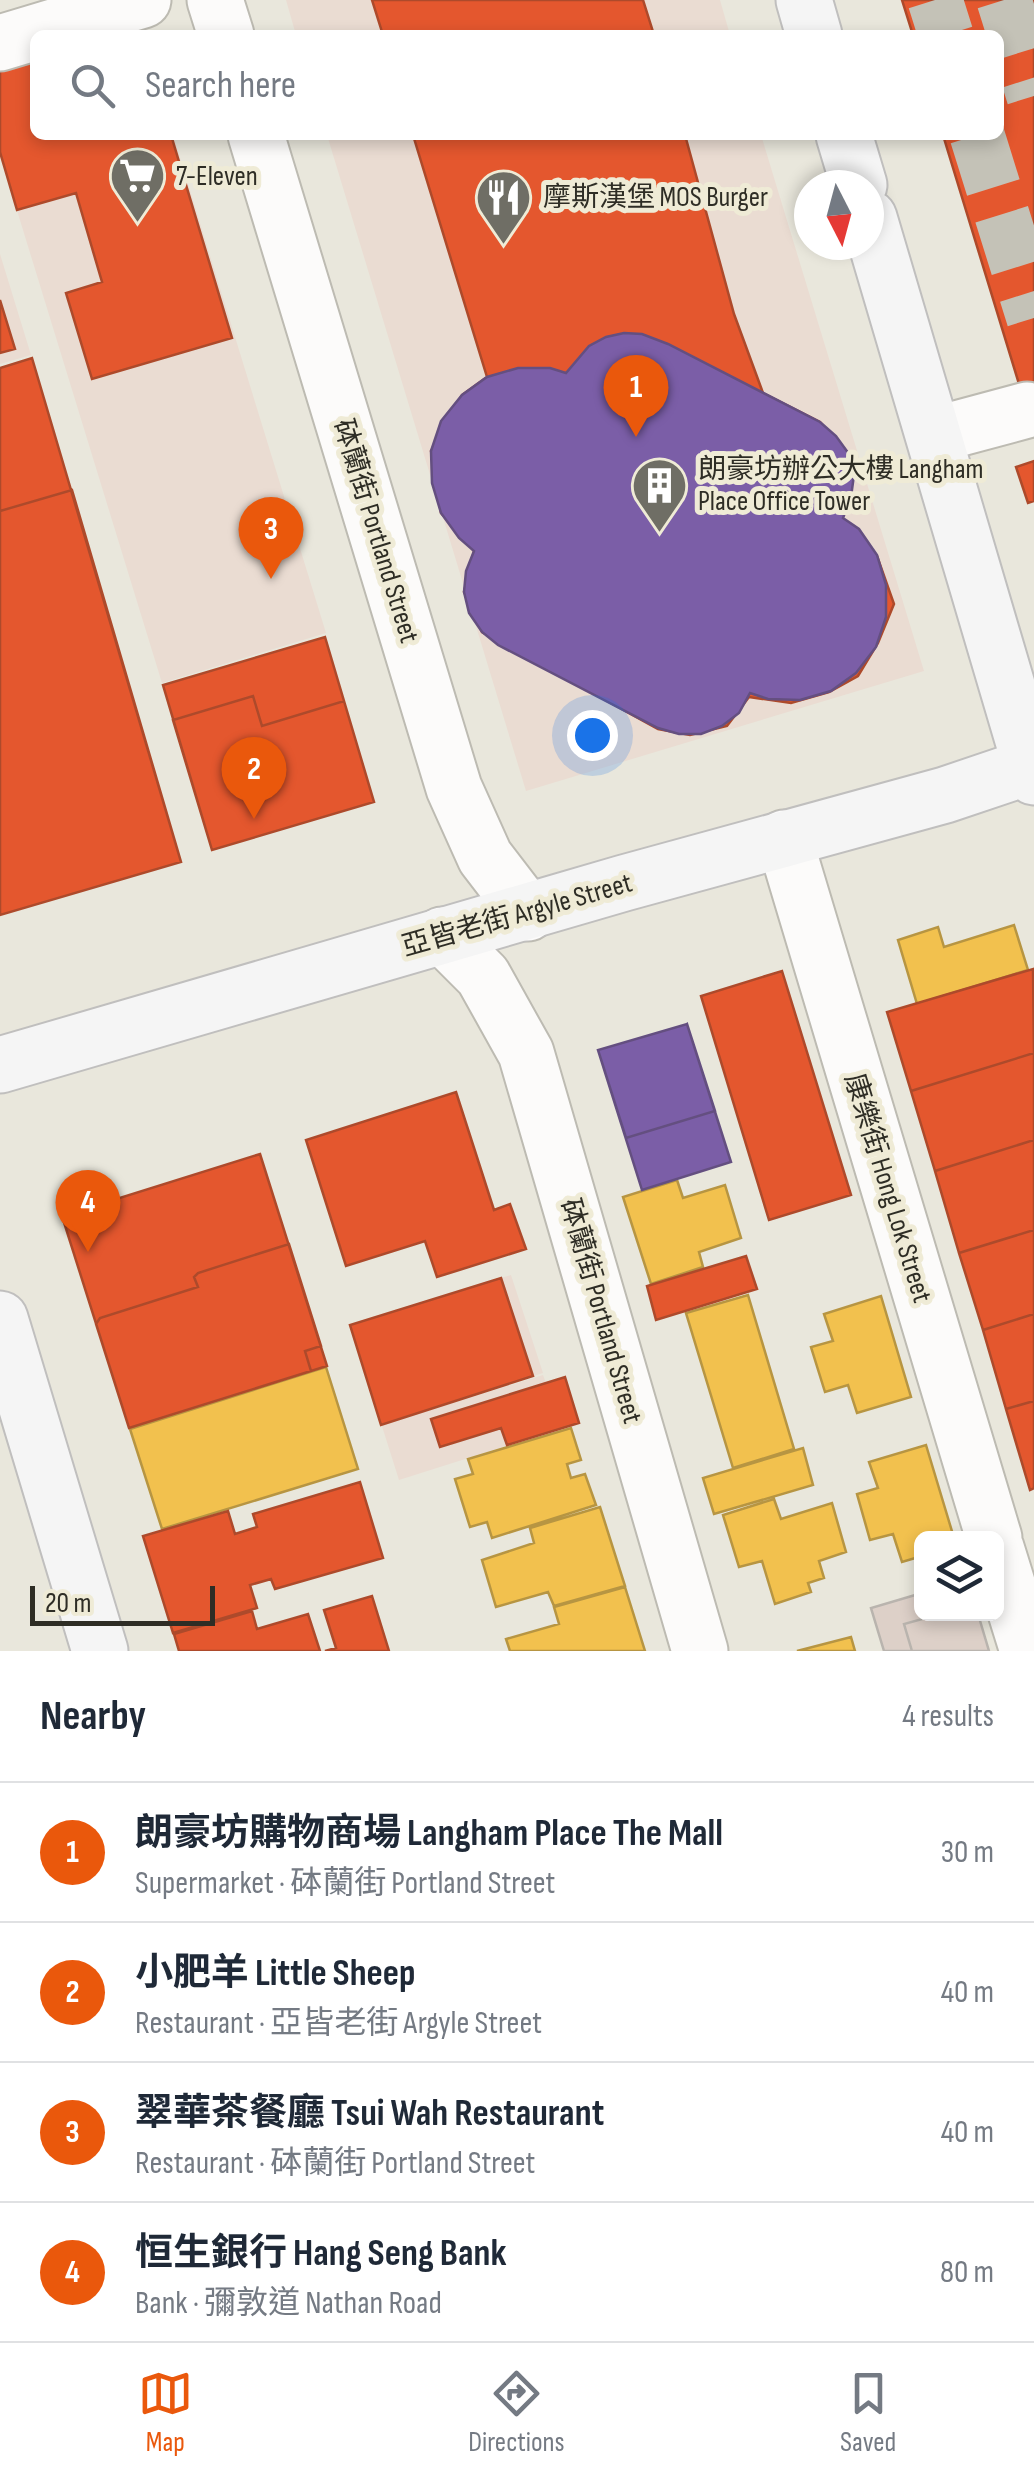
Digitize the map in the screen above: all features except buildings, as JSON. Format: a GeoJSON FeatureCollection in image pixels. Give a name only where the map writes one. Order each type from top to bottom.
{"type":"FeatureCollection","features":[{"type":"Feature","properties":{"kind":"main road"},"geometry":{"type":"LineString","coordinates":[[804,0],[813,30]]}},
{"type":"Feature","properties":{"kind":"main road"},"geometry":{"type":"LineString","coordinates":[[846,140],[854,170]]}},
{"type":"Feature","properties":{"kind":"main road"},"geometry":{"type":"LineString","coordinates":[[882,260],[1033,769]]}},
{"type":"Feature","properties":{"kind":"main road","name":"亞皆老街 Argyle Street"},"geometry":{"type":"LineString","coordinates":[[0,1065],[442,935],[1033,769]]}},
{"type":"Feature","properties":{"kind":"main road"},"geometry":{"type":"LineString","coordinates":[[0,1320],[100,1651]]}},
{"type":"Feature","properties":{"kind":"street"},"geometry":{"type":"LineString","coordinates":[[43,30],[143,0]]}},
{"type":"Feature","properties":{"kind":"street"},"geometry":{"type":"LineString","coordinates":[[215,0],[224,30]]}},
{"type":"Feature","properties":{"kind":"street"},"geometry":{"type":"LineString","coordinates":[[0,43],[30,34]]}},
{"type":"Feature","properties":{"kind":"street","name":"砵蘭街 Portland Street"},"geometry":{"type":"LineString","coordinates":[[258,140],[454,788],[485,856],[528,913]]}},
{"type":"Feature","properties":{"kind":"street"},"geometry":{"type":"LineString","coordinates":[[934,435],[1027,410]]}},
{"type":"Feature","properties":{"kind":"street","name":"康樂街 Hong Lok Street"},"geometry":{"type":"LineString","coordinates":[[784,838],[992,1531]]}},
{"type":"Feature","properties":{"kind":"street","name":"砵蘭街 Portland Street"},"geometry":{"type":"LineString","coordinates":[[442,935],[484,976],[526,1053],[700,1651]]}},
{"type":"Feature","properties":{"kind":"street"},"geometry":{"type":"LineString","coordinates":[[1004,1574],[1028,1651]]}},
{"type":"Feature","properties":{"kind":"shaded area"},"geometry":{"type":"Polygon","coordinates":[[[286,0],[720,0],[729,30],[295,30],[286,0]]]}},
{"type":"Feature","properties":{"kind":"shaded area"},"geometry":{"type":"Polygon","coordinates":[[[0,66],[30,125],[30,140],[175,140],[326,633],[162,683],[0,155],[0,66]]]}},
{"type":"Feature","properties":{"kind":"shaded area"},"geometry":{"type":"Polygon","coordinates":[[[329,140],[763,140],[794,244],[794,260],[799,260],[924,671],[526,791],[329,140]]]}},
{"type":"Feature","properties":{"kind":"shaded area"},"geometry":{"type":"Polygon","coordinates":[[[0,254],[31,355],[0,364],[0,254]]]}},
{"type":"Feature","properties":{"kind":"shaded area"},"geometry":{"type":"Polygon","coordinates":[[[511,1275],[543,1373],[395,1421],[543,1375],[546,1383],[565,1377],[579,1423],[399,1480],[350,1325],[511,1275]]]}},
{"type":"Feature","properties":{"kind":"tunnel"},"geometry":{"type":"LineString","coordinates":[[935,0],[944,30]]}},
{"type":"Feature","properties":{"kind":"tunnel"},"geometry":{"type":"LineString","coordinates":[[1004,0],[1034,96]]}},
{"type":"Feature","properties":{"kind":"tunnel"},"geometry":{"type":"LineString","coordinates":[[979,140],[1034,318]]}},
{"type":"Feature","properties":{"kind":"place","name":"7-Eleven"},"geometry":{"type":"Point","coordinates":[137,225]}},
{"type":"Feature","properties":{"kind":"place","name":"摩斯漢堡 MOS Burger"},"geometry":{"type":"Point","coordinates":[504,246]}},
{"type":"Feature","properties":{"kind":"place","name":"朗豪坊購物商場 Langham Place The Mall"},"geometry":{"type":"Point","coordinates":[636,437]}},
{"type":"Feature","properties":{"kind":"place","name":"朗豪坊辦公大樓 Langham Place Office Tower"},"geometry":{"type":"Point","coordinates":[659,534]}},
{"type":"Feature","properties":{"kind":"place","name":"翠華茶餐廳 Tsui Wah Restaurant"},"geometry":{"type":"Point","coordinates":[271,579]}},
{"type":"Feature","properties":{"kind":"place","name":"小肥羊 Little Sheep"},"geometry":{"type":"Point","coordinates":[254,819]}},
{"type":"Feature","properties":{"kind":"place","name":"恒生銀行 Hang Seng Bank"},"geometry":{"type":"Point","coordinates":[88,1252]}}]}
